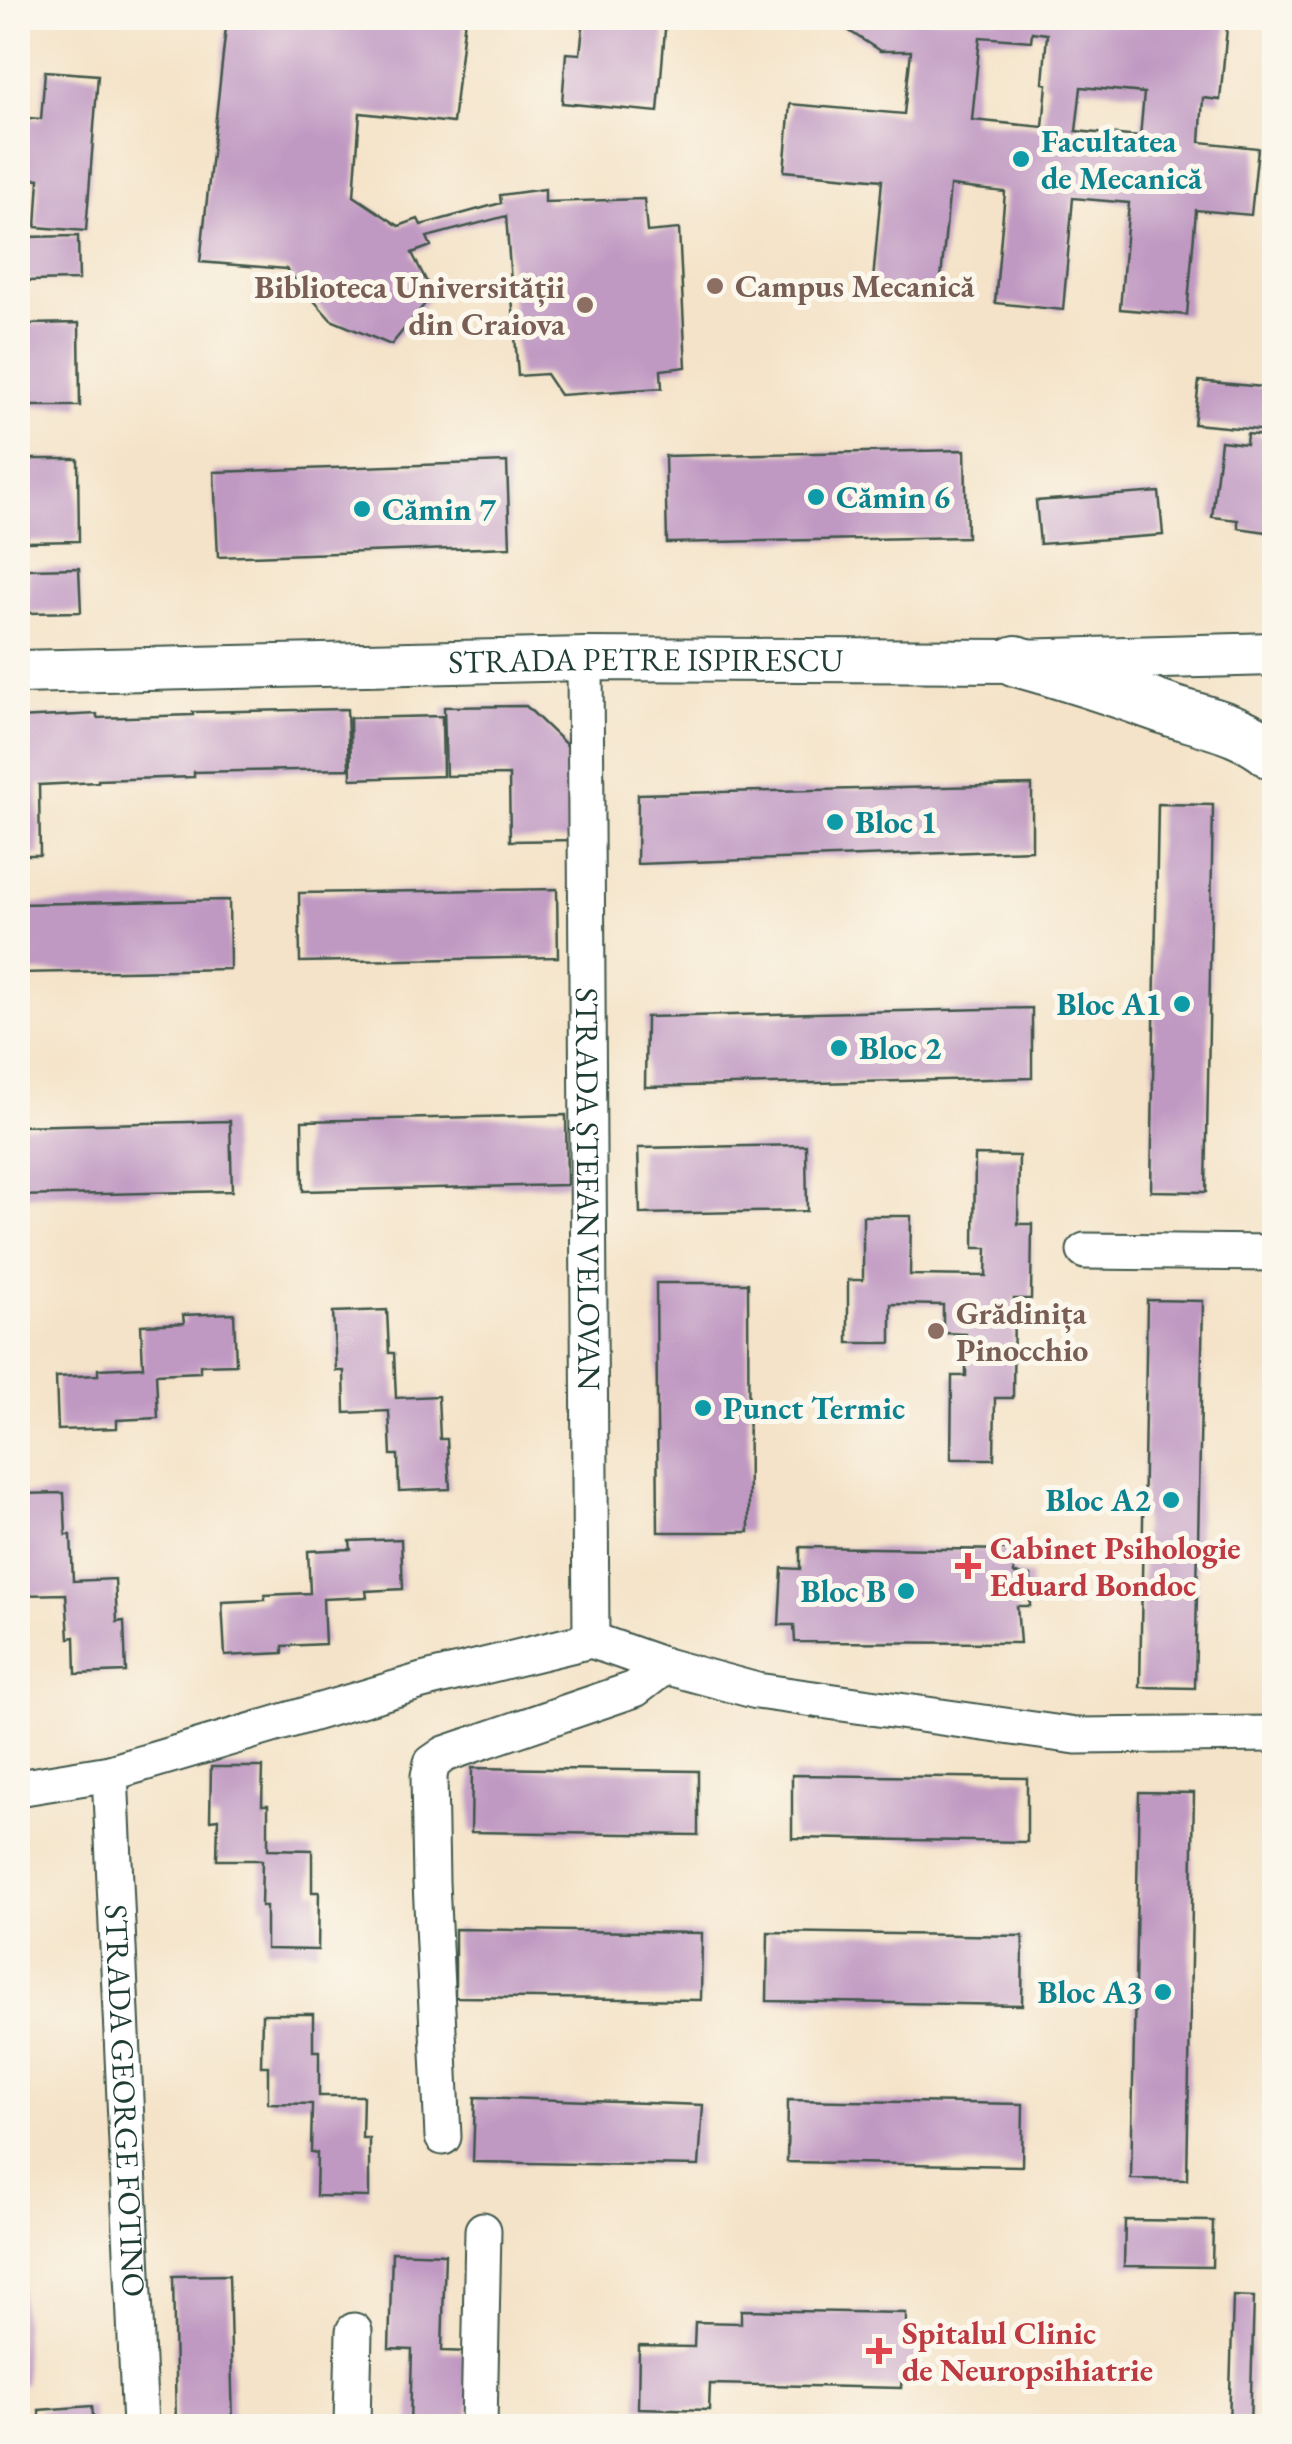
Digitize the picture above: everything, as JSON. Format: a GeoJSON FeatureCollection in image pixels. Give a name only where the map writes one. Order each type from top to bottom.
{"type":"FeatureCollection","features":[{"type":"Feature","properties":{"kind":"main road"},"geometry":{"type":"LineString","coordinates":[[1016,661],[1118,690],[1236,733],[1274,755]]}},
{"type":"Feature","properties":{"kind":"street","name":"STRADA PETRE ISPIRESCU"},"geometry":{"type":"LineString","coordinates":[[18,672],[585,659],[1016,661],[1274,654]]}},
{"type":"Feature","properties":{"kind":"street","name":"STRADA ȘTEFAN VELOVAN"},"geometry":{"type":"LineString","coordinates":[[585,659],[591,1640]]}},
{"type":"Feature","properties":{"kind":"street"},"geometry":{"type":"LineString","coordinates":[[1085,1251],[1274,1253]]}},
{"type":"Feature","properties":{"kind":"street"},"geometry":{"type":"LineString","coordinates":[[18,1788],[110,1773],[422,1681],[591,1640],[757,1692],[1076,1736],[1274,1734]]}},
{"type":"Feature","properties":{"kind":"street"},"geometry":{"type":"LineString","coordinates":[[443,2136],[430,1882],[428,1776],[432,1763],[445,1754],[635,1689],[666,1666]]}},
{"type":"Feature","properties":{"kind":"street","name":"STRADA GEORGE FOTINO"},"geometry":{"type":"LineString","coordinates":[[110,1773],[140,2426]]}},
{"type":"Feature","properties":{"kind":"street"},"geometry":{"type":"LineString","coordinates":[[479,2426],[483,2230]]}},
{"type":"Feature","properties":{"kind":"street"},"geometry":{"type":"LineString","coordinates":[[352,2426],[354,2331]]}},
{"type":"Feature","properties":{"kind":"building"},"geometry":{"type":"Polygon","coordinates":[[[227,18],[465,18],[453,123],[360,113],[354,196],[399,226],[418,219],[421,225],[501,203],[500,195],[545,189],[545,202],[644,199],[647,232],[679,229],[686,367],[661,370],[662,388],[560,395],[546,374],[518,376],[506,216],[427,237],[431,246],[412,253],[433,294],[391,345],[331,320],[286,269],[200,262],[227,18]]]}},
{"type":"Feature","properties":{"kind":"building"},"geometry":{"type":"Polygon","coordinates":[[[584,18],[666,18],[658,112],[562,103],[566,53],[580,54],[584,18]]]}},
{"type":"Feature","properties":{"kind":"building","name":"Facultatea de Mecanică"},"geometry":{"type":"Polygon","coordinates":[[[838,18],[1228,18],[1220,100],[1203,98],[1200,142],[1258,148],[1251,215],[1196,210],[1187,315],[1120,309],[1129,203],[1073,198],[1063,310],[995,303],[1005,192],[950,186],[939,299],[872,292],[882,180],[784,171],[790,104],[904,114],[911,51],[880,51],[837,23],[838,18]],[[1032,32],[1031,41],[980,37],[972,120],[1043,127],[1047,34],[1032,32]],[[1081,87],[1076,131],[1140,137],[1144,93],[1081,87]]]}},
{"type":"Feature","properties":{"kind":"building"},"geometry":{"type":"Polygon","coordinates":[[[45,71],[98,75],[86,231],[36,227],[39,179],[18,177],[18,117],[41,119],[45,71]]]}},
{"type":"Feature","properties":{"kind":"building"},"geometry":{"type":"Polygon","coordinates":[[[78,236],[79,280],[26,281],[25,237],[78,236]]]}},
{"type":"Feature","properties":{"kind":"building"},"geometry":{"type":"Polygon","coordinates":[[[79,323],[80,406],[28,406],[27,324],[79,323]]]}},
{"type":"Feature","properties":{"kind":"building"},"geometry":{"type":"Polygon","coordinates":[[[1199,381],[1273,388],[1269,431],[1194,424],[1199,381]]]}},
{"type":"Feature","properties":{"kind":"building"},"geometry":{"type":"Polygon","coordinates":[[[1247,434],[1274,437],[1274,533],[1238,528],[1238,520],[1212,517],[1221,441],[1246,444],[1247,434]]]}},
{"type":"Feature","properties":{"kind":"building","name":"Cămin 6"},"geometry":{"type":"Polygon","coordinates":[[[965,450],[967,537],[667,543],[665,456],[965,450]]]}},
{"type":"Feature","properties":{"kind":"building"},"geometry":{"type":"Polygon","coordinates":[[[26,459],[78,459],[79,541],[27,542],[26,459]]]}},
{"type":"Feature","properties":{"kind":"building","name":"Cămin 7"},"geometry":{"type":"Polygon","coordinates":[[[507,462],[510,547],[218,557],[214,472],[507,462]]]}},
{"type":"Feature","properties":{"kind":"building"},"geometry":{"type":"Polygon","coordinates":[[[1159,492],[1163,535],[1040,544],[1036,501],[1159,492]]]}},
{"type":"Feature","properties":{"kind":"building"},"geometry":{"type":"Polygon","coordinates":[[[79,568],[81,612],[28,613],[27,569],[79,568]]]}},
{"type":"Feature","properties":{"kind":"building"},"geometry":{"type":"Polygon","coordinates":[[[526,706],[576,754],[578,840],[510,841],[509,775],[446,776],[444,707],[526,706]]]}},
{"type":"Feature","properties":{"kind":"building"},"geometry":{"type":"Polygon","coordinates":[[[347,709],[349,769],[194,772],[194,777],[39,785],[40,855],[18,855],[18,718],[347,709]]]}},
{"type":"Feature","properties":{"kind":"building"},"geometry":{"type":"Polygon","coordinates":[[[442,716],[443,776],[351,779],[350,718],[442,716]]]}},
{"type":"Feature","properties":{"kind":"building","name":"Bloc 1"},"geometry":{"type":"Polygon","coordinates":[[[1032,785],[1032,850],[637,864],[638,794],[1032,785]]]}},
{"type":"Feature","properties":{"kind":"building","name":"Bloc A1"},"geometry":{"type":"Polygon","coordinates":[[[1158,804],[1213,805],[1206,1192],[1151,1191],[1158,804]]]}},
{"type":"Feature","properties":{"kind":"building"},"geometry":{"type":"Polygon","coordinates":[[[557,889],[558,957],[300,962],[299,893],[557,889]]]}},
{"type":"Feature","properties":{"kind":"building"},"geometry":{"type":"Polygon","coordinates":[[[229,900],[230,969],[18,973],[18,904],[229,900]]]}},
{"type":"Feature","properties":{"kind":"building","name":"Bloc 2"},"geometry":{"type":"Polygon","coordinates":[[[1032,1008],[1032,1078],[645,1087],[646,1017],[1032,1008]]]}},
{"type":"Feature","properties":{"kind":"building"},"geometry":{"type":"Polygon","coordinates":[[[566,1115],[567,1185],[303,1191],[302,1121],[566,1115]]]}},
{"type":"Feature","properties":{"kind":"building"},"geometry":{"type":"Polygon","coordinates":[[[230,1121],[232,1191],[18,1196],[18,1126],[230,1121]]]}},
{"type":"Feature","properties":{"kind":"building"},"geometry":{"type":"Polygon","coordinates":[[[806,1145],[807,1211],[640,1214],[638,1148],[806,1145]]]}},
{"type":"Feature","properties":{"kind":"building"},"geometry":{"type":"Polygon","coordinates":[[[975,1155],[1019,1156],[1018,1224],[1032,1224],[1031,1299],[1014,1299],[1013,1398],[995,1398],[994,1459],[951,1459],[952,1376],[966,1376],[966,1334],[943,1333],[943,1305],[891,1304],[891,1343],[848,1343],[848,1280],[863,1280],[863,1216],[911,1216],[910,1275],[986,1276],[987,1248],[974,1248],[975,1155]]]}},
{"type":"Feature","properties":{"kind":"building","name":"Punct Termic"},"geometry":{"type":"Polygon","coordinates":[[[656,1283],[748,1283],[749,1532],[658,1532],[656,1283]]]}},
{"type":"Feature","properties":{"kind":"building","name":"Bloc A2"},"geometry":{"type":"Polygon","coordinates":[[[1147,1300],[1203,1301],[1195,1688],[1140,1687],[1147,1300]]]}},
{"type":"Feature","properties":{"kind":"building"},"geometry":{"type":"Polygon","coordinates":[[[387,1310],[396,1398],[438,1396],[440,1439],[447,1439],[450,1489],[399,1491],[398,1455],[391,1455],[389,1411],[345,1413],[344,1371],[336,1371],[333,1312],[387,1310]]]}},
{"type":"Feature","properties":{"kind":"building"},"geometry":{"type":"Polygon","coordinates":[[[234,1313],[236,1364],[200,1365],[200,1372],[156,1374],[158,1418],[117,1420],[117,1428],[58,1430],[56,1377],[98,1375],[98,1369],[143,1367],[141,1325],[184,1323],[183,1315],[234,1313]]]}},
{"type":"Feature","properties":{"kind":"building"},"geometry":{"type":"Polygon","coordinates":[[[64,1493],[73,1581],[115,1579],[117,1622],[124,1621],[126,1672],[76,1674],[75,1637],[69,1638],[66,1594],[22,1595],[18,1494],[64,1493]]]}},
{"type":"Feature","properties":{"kind":"building"},"geometry":{"type":"Polygon","coordinates":[[[401,1539],[403,1589],[366,1591],[367,1597],[323,1599],[325,1644],[283,1646],[283,1653],[225,1656],[222,1602],[310,1593],[308,1551],[351,1549],[350,1541],[401,1539]]]}},
{"type":"Feature","properties":{"kind":"building","name":"Bloc B"},"geometry":{"type":"Polygon","coordinates":[[[800,1547],[1014,1550],[1014,1574],[1031,1576],[1030,1606],[1017,1606],[1020,1643],[795,1642],[794,1625],[779,1625],[782,1568],[800,1569],[800,1547]]]}},
{"type":"Feature","properties":{"kind":"building"},"geometry":{"type":"Polygon","coordinates":[[[211,1767],[263,1767],[262,1805],[268,1805],[268,1849],[312,1850],[312,1892],[319,1892],[318,1950],[266,1949],[266,1906],[261,1906],[262,1860],[217,1860],[218,1819],[210,1820],[211,1767]]]}},
{"type":"Feature","properties":{"kind":"building"},"geometry":{"type":"Polygon","coordinates":[[[472,1768],[698,1771],[698,1835],[471,1832],[472,1768]]]}},
{"type":"Feature","properties":{"kind":"building"},"geometry":{"type":"Polygon","coordinates":[[[792,1775],[1027,1778],[1027,1842],[792,1838],[792,1775]]]}},
{"type":"Feature","properties":{"kind":"building","name":"Bloc A3"},"geometry":{"type":"Polygon","coordinates":[[[1139,1792],[1194,1793],[1187,2180],[1131,2179],[1139,1792]]]}},
{"type":"Feature","properties":{"kind":"building"},"geometry":{"type":"Polygon","coordinates":[[[455,1929],[702,1933],[701,2000],[455,1997],[455,1929]]]}},
{"type":"Feature","properties":{"kind":"building"},"geometry":{"type":"Polygon","coordinates":[[[768,1932],[1023,1936],[1022,2005],[767,2001],[768,1932]]]}},
{"type":"Feature","properties":{"kind":"building"},"geometry":{"type":"Polygon","coordinates":[[[262,2014],[313,2014],[313,2051],[319,2051],[319,2096],[363,2096],[362,2138],[369,2138],[369,2197],[316,2196],[317,2153],[311,2152],[312,2104],[268,2103],[268,2066],[261,2066],[262,2014]]]}},
{"type":"Feature","properties":{"kind":"building"},"geometry":{"type":"Polygon","coordinates":[[[475,2097],[703,2105],[699,2166],[473,2162],[475,2097]]]}},
{"type":"Feature","properties":{"kind":"building"},"geometry":{"type":"Polygon","coordinates":[[[788,2100],[1023,2104],[1022,2166],[787,2162],[788,2100]]]}},
{"type":"Feature","properties":{"kind":"building"},"geometry":{"type":"Polygon","coordinates":[[[1125,2220],[1213,2221],[1212,2267],[1124,2266],[1125,2220]]]}},
{"type":"Feature","properties":{"kind":"building"},"geometry":{"type":"Polygon","coordinates":[[[392,2252],[445,2254],[442,2351],[472,2352],[469,2426],[410,2426],[412,2350],[389,2349],[392,2252]]]}},
{"type":"Feature","properties":{"kind":"building"},"geometry":{"type":"Polygon","coordinates":[[[21,2264],[25,2385],[18,2385],[21,2264]]]}},
{"type":"Feature","properties":{"kind":"building"},"geometry":{"type":"Polygon","coordinates":[[[229,2275],[233,2426],[176,2426],[173,2276],[229,2275]]]}},
{"type":"Feature","properties":{"kind":"building"},"geometry":{"type":"Polygon","coordinates":[[[1233,2296],[1254,2297],[1250,2426],[1229,2426],[1233,2296]]]}},
{"type":"Feature","properties":{"kind":"building"},"geometry":{"type":"Polygon","coordinates":[[[741,2310],[906,2313],[906,2347],[920,2347],[919,2373],[902,2373],[901,2388],[710,2384],[709,2410],[638,2408],[639,2346],[694,2347],[695,2322],[741,2323],[741,2310]]]}},
{"type":"Feature","properties":{"kind":"building"},"geometry":{"type":"Polygon","coordinates":[[[92,2406],[94,2426],[40,2426],[39,2410],[92,2406]]]}},
{"type":"Feature","properties":{"kind":"place","name":"Facultatea de Mecanică"},"geometry":{"type":"Point","coordinates":[1021,159]}},
{"type":"Feature","properties":{"kind":"place","name":"Campus Mecanică"},"geometry":{"type":"Point","coordinates":[715,286]}},
{"type":"Feature","properties":{"kind":"place","name":"Biblioteca Universității din Craiova"},"geometry":{"type":"Point","coordinates":[585,305]}},
{"type":"Feature","properties":{"kind":"place","name":"Cămin 6"},"geometry":{"type":"Point","coordinates":[816,497]}},
{"type":"Feature","properties":{"kind":"place","name":"Cămin 7"},"geometry":{"type":"Point","coordinates":[362,509]}},
{"type":"Feature","properties":{"kind":"place","name":"Bloc 1"},"geometry":{"type":"Point","coordinates":[835,822]}},
{"type":"Feature","properties":{"kind":"place","name":"Bloc A1"},"geometry":{"type":"Point","coordinates":[1182,1004]}},
{"type":"Feature","properties":{"kind":"place","name":"Bloc 2"},"geometry":{"type":"Point","coordinates":[839,1048]}},
{"type":"Feature","properties":{"kind":"place","name":"Grădinița Pinocchio"},"geometry":{"type":"Point","coordinates":[936,1331]}},
{"type":"Feature","properties":{"kind":"place","name":"Punct Termic"},"geometry":{"type":"Point","coordinates":[703,1408]}},
{"type":"Feature","properties":{"kind":"place","name":"Bloc A2"},"geometry":{"type":"Point","coordinates":[1171,1500]}},
{"type":"Feature","properties":{"kind":"place","name":"Cabinet Psihologie Eduard Bondoc"},"geometry":{"type":"Point","coordinates":[968,1566]}},
{"type":"Feature","properties":{"kind":"place","name":"Bloc B"},"geometry":{"type":"Point","coordinates":[906,1591]}},
{"type":"Feature","properties":{"kind":"place","name":"Bloc A3"},"geometry":{"type":"Point","coordinates":[1163,1992]}},
{"type":"Feature","properties":{"kind":"place","name":"Spitalul Clinic de Neuropsihiatrie"},"geometry":{"type":"Point","coordinates":[879,2351]}}]}
